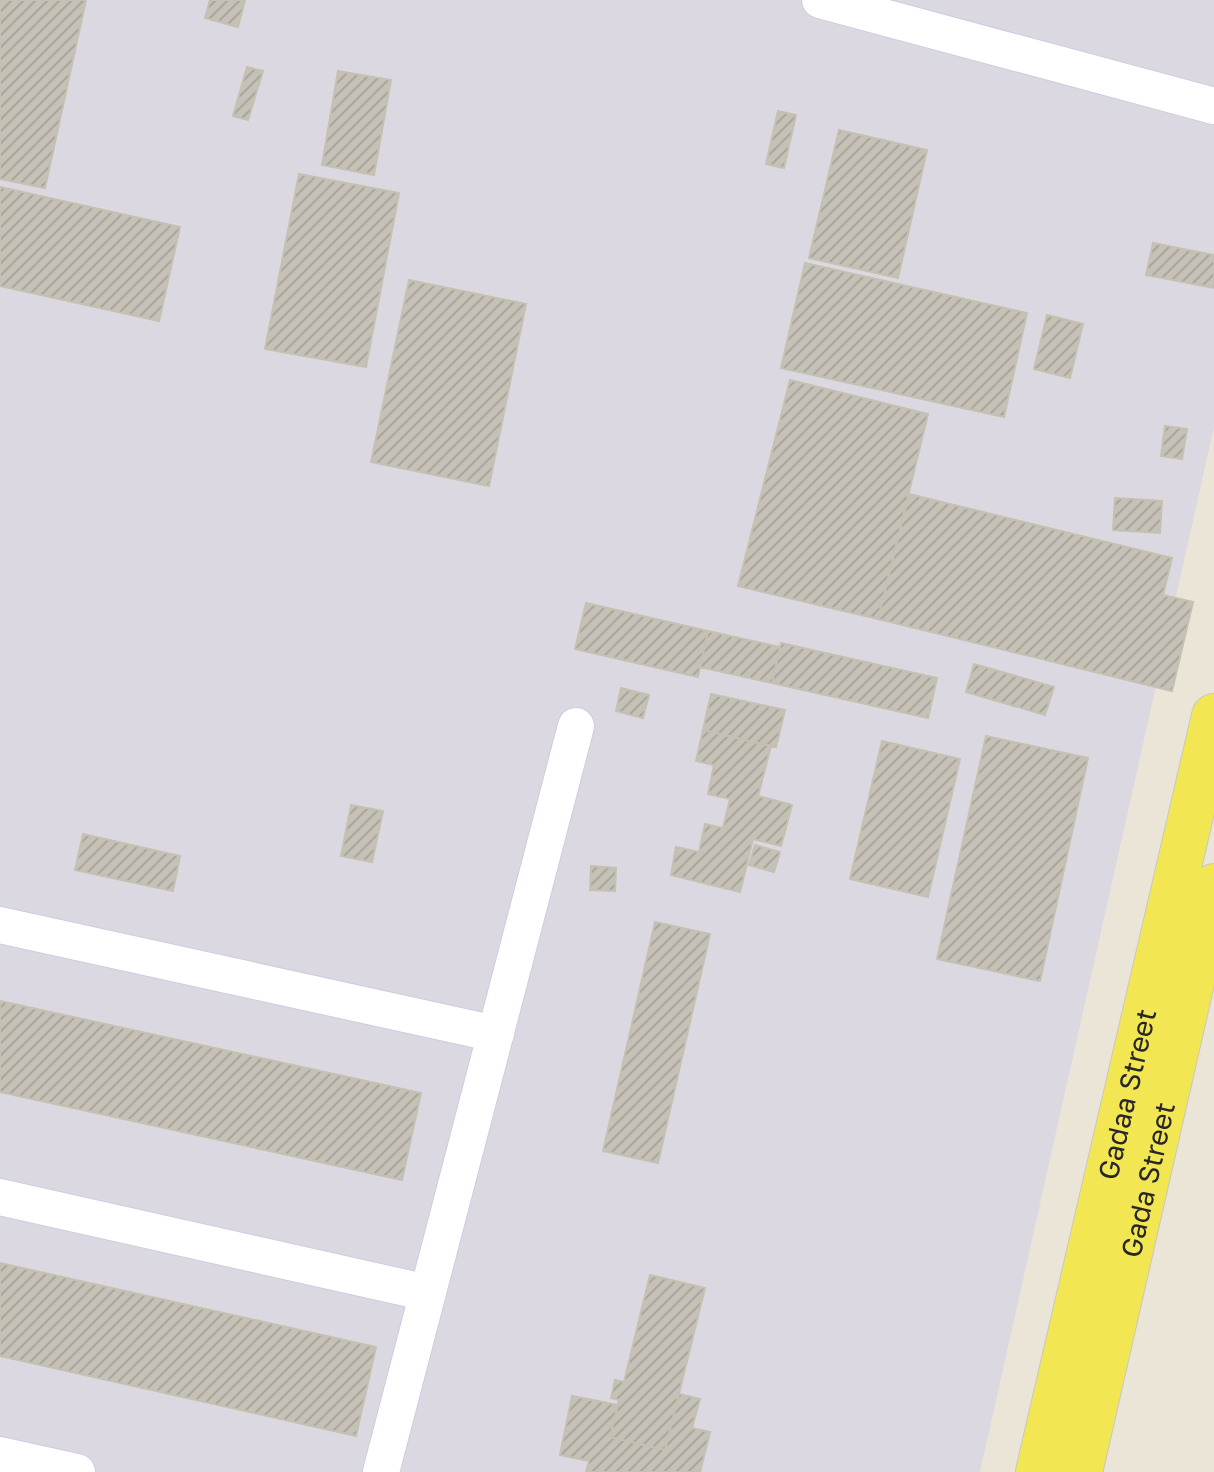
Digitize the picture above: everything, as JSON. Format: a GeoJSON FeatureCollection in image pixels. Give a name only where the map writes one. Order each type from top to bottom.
{"type":"FeatureCollection","features":[{"type":"Feature","properties":{"kind":"main road","name":"Gadaa Street"},"geometry":{"type":"LineString","coordinates":[[1038,1472],[1214,716]]}},
{"type":"Feature","properties":{"kind":"main road","name":"Gada Street"},"geometry":{"type":"LineString","coordinates":[[1080,1472],[1214,886]]}},
{"type":"Feature","properties":{"kind":"street"},"geometry":{"type":"LineString","coordinates":[[820,0],[1214,106]]}},
{"type":"Feature","properties":{"kind":"street"},"geometry":{"type":"LineString","coordinates":[[381,1472],[576,726]]}},
{"type":"Feature","properties":{"kind":"street"},"geometry":{"type":"LineString","coordinates":[[0,925],[496,1034]]}},
{"type":"Feature","properties":{"kind":"street"},"geometry":{"type":"LineString","coordinates":[[0,1197],[428,1293]]}},
{"type":"Feature","properties":{"kind":"street"},"geometry":{"type":"LineString","coordinates":[[0,1455],[77,1472]]}},
{"type":"Feature","properties":{"kind":"shaded area"},"geometry":{"type":"Polygon","coordinates":[[[0,0],[1214,0],[1214,427],[980,1472],[0,1472],[0,0]]]}},
{"type":"Feature","properties":{"kind":"building"},"geometry":{"type":"Polygon","coordinates":[[[0,0],[86,0],[45,188],[0,179],[0,0]]]}},
{"type":"Feature","properties":{"kind":"building"},"geometry":{"type":"Polygon","coordinates":[[[210,0],[245,0],[238,27],[205,18],[210,0]]]}},
{"type":"Feature","properties":{"kind":"building"},"geometry":{"type":"Polygon","coordinates":[[[247,67],[263,71],[248,120],[233,116],[247,67]]]}},
{"type":"Feature","properties":{"kind":"building"},"geometry":{"type":"Polygon","coordinates":[[[338,71],[391,80],[374,175],[322,165],[338,71]]]}},
{"type":"Feature","properties":{"kind":"building"},"geometry":{"type":"Polygon","coordinates":[[[778,111],[796,115],[784,168],[766,164],[778,111]]]}},
{"type":"Feature","properties":{"kind":"building"},"geometry":{"type":"Polygon","coordinates":[[[839,130],[927,150],[898,278],[809,258],[839,130]]]}},
{"type":"Feature","properties":{"kind":"building"},"geometry":{"type":"Polygon","coordinates":[[[299,174],[399,193],[366,367],[265,349],[299,174]]]}},
{"type":"Feature","properties":{"kind":"building"},"geometry":{"type":"Polygon","coordinates":[[[0,187],[180,227],[159,321],[0,286],[0,187]]]}},
{"type":"Feature","properties":{"kind":"building"},"geometry":{"type":"Polygon","coordinates":[[[1153,243],[1214,255],[1214,288],[1146,275],[1153,243]]]}},
{"type":"Feature","properties":{"kind":"building"},"geometry":{"type":"Polygon","coordinates":[[[805,263],[1027,313],[1004,417],[781,368],[805,263]]]}},
{"type":"Feature","properties":{"kind":"building"},"geometry":{"type":"Polygon","coordinates":[[[409,280],[526,304],[489,486],[371,462],[409,280]]]}},
{"type":"Feature","properties":{"kind":"building"},"geometry":{"type":"Polygon","coordinates":[[[1047,315],[1083,324],[1070,378],[1034,369],[1047,315]]]}},
{"type":"Feature","properties":{"kind":"building"},"geometry":{"type":"Polygon","coordinates":[[[790,380],[928,414],[878,619],[738,586],[790,380]]]}},
{"type":"Feature","properties":{"kind":"building"},"geometry":{"type":"Polygon","coordinates":[[[1165,426],[1187,429],[1182,459],[1161,456],[1165,426]]]}},
{"type":"Feature","properties":{"kind":"building"},"geometry":{"type":"Polygon","coordinates":[[[909,494],[1172,558],[1163,595],[1193,602],[1172,691],[878,619],[909,494]]]}},
{"type":"Feature","properties":{"kind":"building"},"geometry":{"type":"Polygon","coordinates":[[[1115,498],[1162,501],[1160,533],[1113,530],[1115,498]]]}},
{"type":"Feature","properties":{"kind":"building"},"geometry":{"type":"Polygon","coordinates":[[[586,603],[708,631],[698,677],[575,649],[586,603]]]}},
{"type":"Feature","properties":{"kind":"building"},"geometry":{"type":"Polygon","coordinates":[[[708,631],[780,647],[772,683],[700,667],[708,631]]]}},
{"type":"Feature","properties":{"kind":"building"},"geometry":{"type":"Polygon","coordinates":[[[781,643],[937,678],[928,718],[772,683],[781,643]]]}},
{"type":"Feature","properties":{"kind":"building"},"geometry":{"type":"Polygon","coordinates":[[[974,664],[1054,687],[1045,715],[966,692],[974,664]]]}},
{"type":"Feature","properties":{"kind":"building"},"geometry":{"type":"Polygon","coordinates":[[[621,688],[649,695],[643,718],[616,711],[621,688]]]}},
{"type":"Feature","properties":{"kind":"building"},"geometry":{"type":"Polygon","coordinates":[[[711,694],[785,710],[776,747],[703,730],[711,694]]]}},
{"type":"Feature","properties":{"kind":"building"},"geometry":{"type":"Polygon","coordinates":[[[703,730],[771,746],[758,796],[792,805],[781,846],[753,839],[740,892],[671,875],[676,847],[699,852],[705,824],[723,828],[730,799],[708,794],[714,765],[696,761],[703,730]]]}},
{"type":"Feature","properties":{"kind":"building"},"geometry":{"type":"Polygon","coordinates":[[[986,736],[1088,758],[1040,981],[937,959],[986,736]]]}},
{"type":"Feature","properties":{"kind":"building"},"geometry":{"type":"Polygon","coordinates":[[[882,741],[960,759],[928,897],[850,879],[882,741]]]}},
{"type":"Feature","properties":{"kind":"building"},"geometry":{"type":"Polygon","coordinates":[[[351,805],[383,811],[372,862],[341,856],[351,805]]]}},
{"type":"Feature","properties":{"kind":"building"},"geometry":{"type":"Polygon","coordinates":[[[83,834],[180,856],[173,891],[75,870],[83,834]]]}},
{"type":"Feature","properties":{"kind":"building"},"geometry":{"type":"Polygon","coordinates":[[[755,845],[780,852],[774,872],[749,865],[755,845]]]}},
{"type":"Feature","properties":{"kind":"building"},"geometry":{"type":"Polygon","coordinates":[[[591,866],[616,868],[615,891],[590,890],[591,866]]]}},
{"type":"Feature","properties":{"kind":"building"},"geometry":{"type":"Polygon","coordinates":[[[655,922],[710,934],[658,1163],[603,1151],[655,922]]]}},
{"type":"Feature","properties":{"kind":"building"},"geometry":{"type":"Polygon","coordinates":[[[0,1001],[421,1093],[402,1180],[0,1092],[0,1001]]]}},
{"type":"Feature","properties":{"kind":"building"},"geometry":{"type":"Polygon","coordinates":[[[0,1263],[376,1347],[356,1436],[0,1356],[0,1263]]]}},
{"type":"Feature","properties":{"kind":"building"},"geometry":{"type":"Polygon","coordinates":[[[650,1275],[705,1288],[665,1450],[610,1437],[619,1400],[611,1398],[615,1380],[624,1382],[650,1275]]]}},
{"type":"Feature","properties":{"kind":"building"},"geometry":{"type":"Polygon","coordinates":[[[679,1394],[700,1399],[692,1428],[710,1432],[700,1472],[586,1472],[589,1461],[560,1455],[572,1396],[618,1405],[610,1437],[665,1450],[679,1394]]]}}]}
